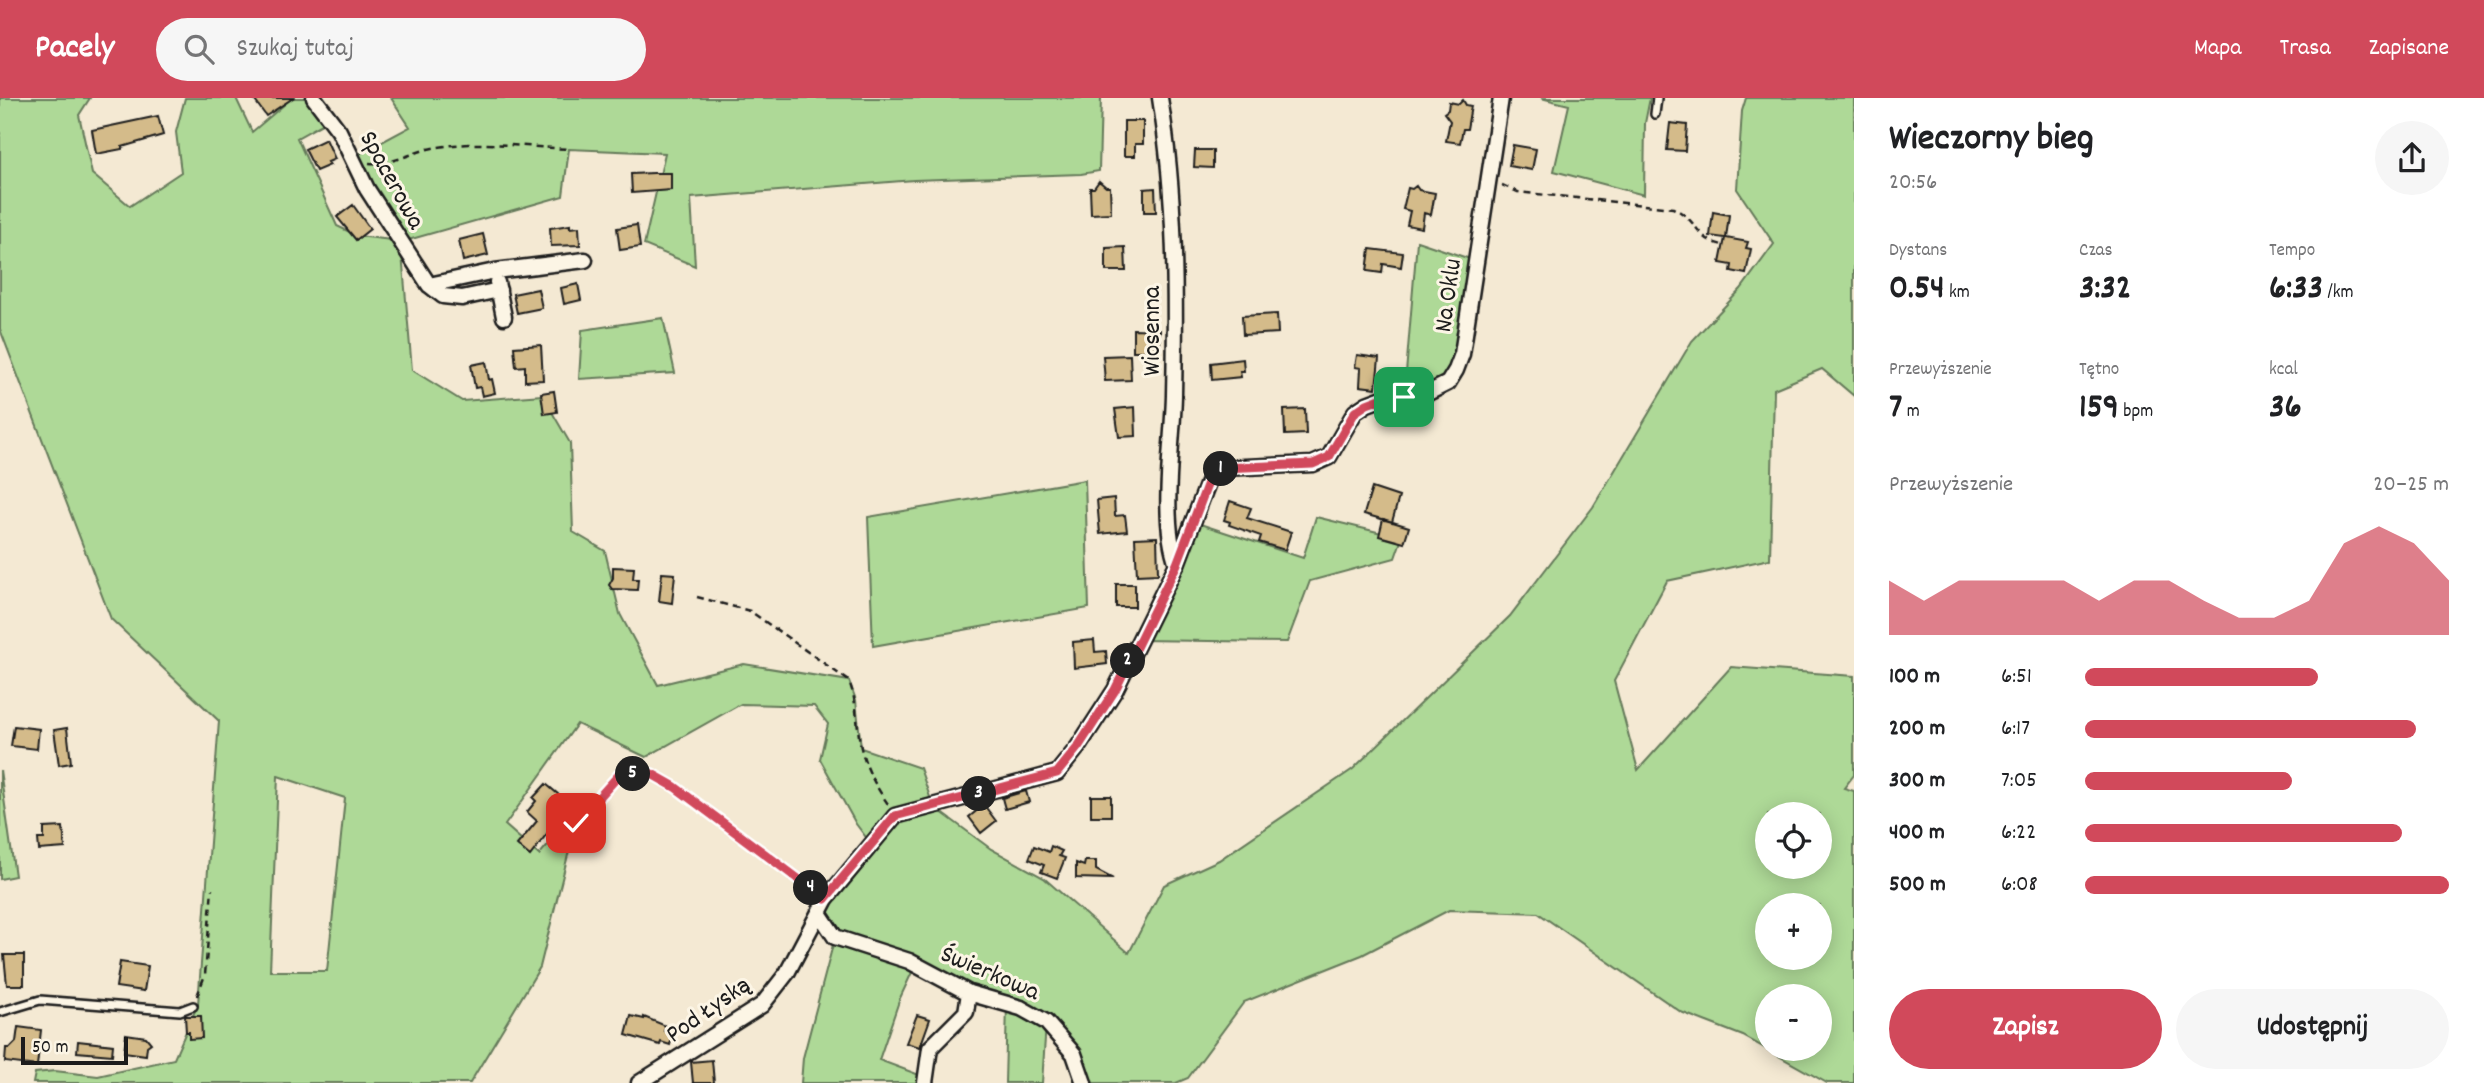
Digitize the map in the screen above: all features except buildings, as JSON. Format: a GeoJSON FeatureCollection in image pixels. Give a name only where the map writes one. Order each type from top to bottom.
{"type":"FeatureCollection","features":[{"type":"Feature","properties":{"kind":"street","name":"Spacerowa"},"geometry":{"type":"LineString","coordinates":[[314,98],[340,131],[366,189],[429,285]]}},
{"type":"Feature","properties":{"kind":"street","name":"Wiosenna"},"geometry":{"type":"LineString","coordinates":[[1160,98],[1170,163],[1174,236],[1175,358],[1170,491],[1171,547],[1177,564]]}},
{"type":"Feature","properties":{"kind":"street","name":"Na Oklu"},"geometry":{"type":"LineString","coordinates":[[1177,564],[1209,480],[1222,468],[1313,464],[1329,457],[1355,412],[1367,404],[1383,398],[1430,392],[1448,383],[1462,354],[1501,98]]}},
{"type":"Feature","properties":{"kind":"street"},"geometry":{"type":"LineString","coordinates":[[429,285],[495,271],[585,260]]}},
{"type":"Feature","properties":{"kind":"street"},"geometry":{"type":"LineString","coordinates":[[495,271],[504,317]]}},
{"type":"Feature","properties":{"kind":"street"},"geometry":{"type":"LineString","coordinates":[[429,285],[443,296],[461,298],[499,289]]}},
{"type":"Feature","properties":{"kind":"street"},"geometry":{"type":"LineString","coordinates":[[895,816],[1057,773],[1078,747],[1115,690],[1177,564]]}},
{"type":"Feature","properties":{"kind":"street","name":"Pod Łyską"},"geometry":{"type":"LineString","coordinates":[[639,1083],[762,1005],[786,973],[820,913],[825,899],[895,816]]}},
{"type":"Feature","properties":{"kind":"street","name":"Świerkowa"},"geometry":{"type":"LineString","coordinates":[[820,913],[835,937],[909,961],[969,993],[1021,1008],[1046,1022],[1074,1054],[1084,1083]]}},
{"type":"Feature","properties":{"kind":"street"},"geometry":{"type":"LineString","coordinates":[[925,1083],[930,1048],[967,1012],[969,993]]}},
{"type":"Feature","properties":{"kind":"lane"},"geometry":{"type":"LineString","coordinates":[[1655,114],[1657,98]]}},
{"type":"Feature","properties":{"kind":"lane"},"geometry":{"type":"LineString","coordinates":[[0,1012],[40,1000],[180,1011],[193,1006]]}},
{"type":"Feature","properties":{"kind":"path"},"geometry":{"type":"LineString","coordinates":[[352,158],[381,165],[436,147],[479,144],[569,149]]}},
{"type":"Feature","properties":{"kind":"path"},"geometry":{"type":"LineString","coordinates":[[1489,173],[1504,186],[1518,192],[1673,208],[1689,217],[1710,243],[1723,245]]}},
{"type":"Feature","properties":{"kind":"path"},"geometry":{"type":"LineString","coordinates":[[697,597],[750,611],[849,681],[856,700],[861,748],[873,782],[895,816]]}},
{"type":"Feature","properties":{"kind":"path"},"geometry":{"type":"LineString","coordinates":[[576,823],[619,775],[652,774],[675,787],[825,899]]}},
{"type":"Feature","properties":{"kind":"path"},"geometry":{"type":"LineString","coordinates":[[193,1006],[205,975],[212,889]]}},
{"type":"Feature","properties":{"kind":"green space"},"geometry":{"type":"Polygon","coordinates":[[[0,98],[90,98],[79,115],[92,174],[130,206],[181,172],[176,132],[185,98],[236,98],[252,132],[292,98],[314,98],[331,119],[297,138],[337,226],[358,236],[400,241],[352,158],[410,127],[391,98],[1101,98],[1099,171],[1081,174],[914,180],[691,198],[695,266],[644,245],[665,153],[569,149],[563,196],[401,242],[412,370],[462,401],[542,395],[570,443],[573,532],[605,551],[620,614],[658,685],[744,664],[849,681],[856,700],[861,748],[920,768],[933,806],[991,849],[1044,878],[1129,953],[1164,885],[1219,860],[1353,769],[1510,616],[1593,507],[1692,341],[1741,289],[1774,244],[1737,189],[1742,111],[1746,98],[1854,98],[1854,396],[1822,369],[1774,389],[1770,559],[1667,581],[1614,681],[1638,770],[1731,667],[1854,676],[1854,775],[1844,788],[1854,791],[1854,1083],[1827,1083],[1788,1061],[1832,1061],[1832,984],[1755,984],[1755,1043],[1681,1012],[1538,913],[1449,910],[1362,955],[1244,1002],[1188,1078],[1176,1083],[1084,1083],[1074,1054],[1046,1023],[1042,1083],[1005,1083],[1007,1004],[913,970],[900,998],[879,1060],[922,1076],[922,1083],[801,1083],[803,1058],[835,937],[819,913],[871,844],[856,824],[820,759],[828,724],[814,706],[741,704],[646,757],[577,724],[505,825],[539,855],[570,819],[576,823],[540,967],[470,1083],[33,1083],[35,1073],[55,1071],[98,1076],[174,1059],[198,1004],[219,721],[111,619],[0,329],[0,98]],[[278,776],[270,971],[327,971],[345,798],[278,776]]]}},
{"type":"Feature","properties":{"kind":"green space"},"geometry":{"type":"Polygon","coordinates":[[[1541,98],[1650,98],[1645,123],[1644,195],[1554,171],[1569,105],[1541,98]]]}},
{"type":"Feature","properties":{"kind":"green space"},"geometry":{"type":"Polygon","coordinates":[[[1417,241],[1476,261],[1462,354],[1448,383],[1404,397],[1417,241]]]}},
{"type":"Feature","properties":{"kind":"green space"},"geometry":{"type":"Polygon","coordinates":[[[663,318],[675,373],[579,379],[582,330],[663,318]]]}},
{"type":"Feature","properties":{"kind":"green space"},"geometry":{"type":"Polygon","coordinates":[[[1085,480],[1089,608],[873,646],[868,517],[1085,480]]]}},
{"type":"Feature","properties":{"kind":"green space"},"geometry":{"type":"Polygon","coordinates":[[[1316,517],[1402,538],[1395,558],[1310,581],[1287,642],[1139,640],[1194,522],[1303,558],[1316,517]]]}},
{"type":"Feature","properties":{"kind":"green space"},"geometry":{"type":"Polygon","coordinates":[[[0,770],[15,876],[0,879],[0,770]]]}},
{"type":"Feature","properties":{"kind":"route"},"geometry":{"type":"LineString","coordinates":[[576,823],[619,775],[652,774],[675,787],[825,899],[895,816],[1057,773],[1078,747],[1115,690],[1177,564],[1209,480],[1222,468],[1313,464],[1329,457],[1355,412],[1383,398],[1404,397]]}}]}
